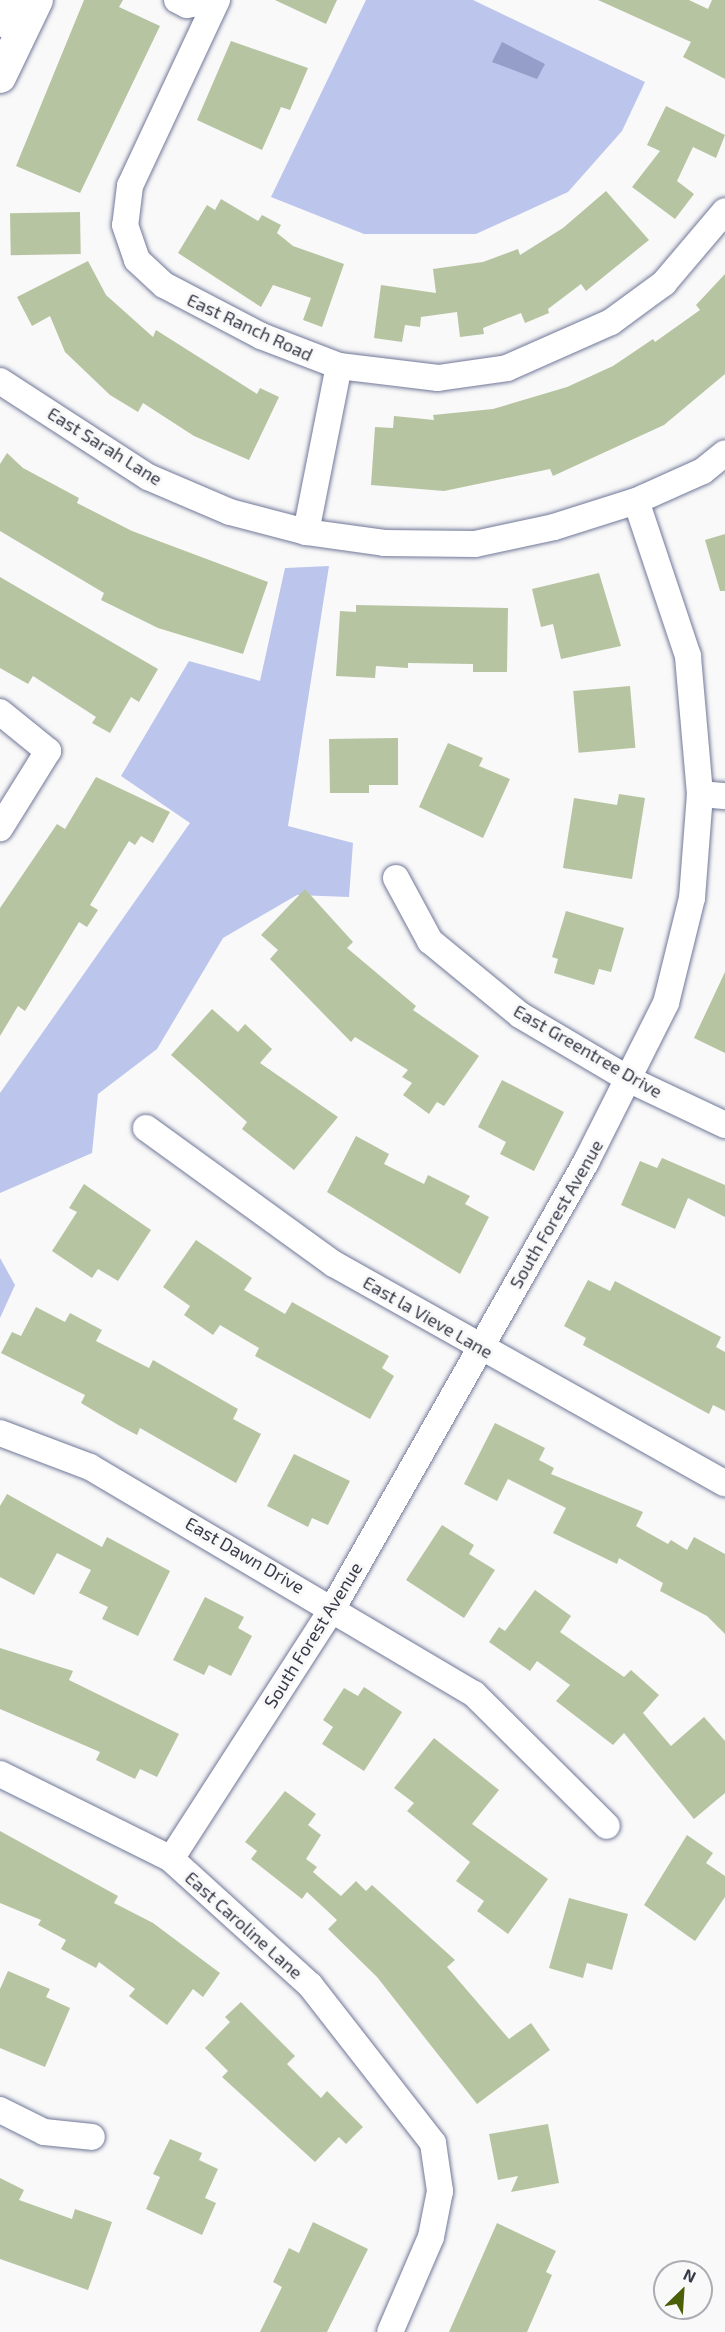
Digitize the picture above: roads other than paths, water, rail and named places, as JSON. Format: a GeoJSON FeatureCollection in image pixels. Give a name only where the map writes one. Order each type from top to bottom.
{"type":"FeatureCollection","features":[{"type":"Feature","properties":{"kind":"street"},"geometry":{"type":"LineString","coordinates":[[0,21],[10,0]]}},
{"type":"Feature","properties":{"kind":"street"},"geometry":{"type":"LineString","coordinates":[[0,77],[36,0]]}},
{"type":"Feature","properties":{"kind":"street"},"geometry":{"type":"LineString","coordinates":[[177,0],[187,5],[216,1]]}},
{"type":"Feature","properties":{"kind":"street","name":"East Ranch Road"},"geometry":{"type":"LineString","coordinates":[[216,1],[130,186],[125,225],[137,260],[164,285],[206,310],[339,366],[438,378],[507,368],[565,345],[611,322],[664,284],[725,211]]}},
{"type":"Feature","properties":{"kind":"street"},"geometry":{"type":"LineString","coordinates":[[306,531],[339,366]]}},
{"type":"Feature","properties":{"kind":"street","name":"East Sarah Lane"},"geometry":{"type":"LineString","coordinates":[[0,381],[148,477],[230,512],[306,531],[384,543],[476,544],[636,501],[703,471],[725,453]]}},
{"type":"Feature","properties":{"kind":"street","name":"South Forest Avenue"},"geometry":{"type":"LineString","coordinates":[[171,1859],[334,1606],[630,1080],[666,1004],[692,898],[700,794],[688,656],[636,501]]}},
{"type":"Feature","properties":{"kind":"street"},"geometry":{"type":"LineString","coordinates":[[0,712],[48,751],[0,828]]}},
{"type":"Feature","properties":{"kind":"street"},"geometry":{"type":"LineString","coordinates":[[700,794],[725,796]]}},
{"type":"Feature","properties":{"kind":"street","name":"East Greentree Drive"},"geometry":{"type":"LineString","coordinates":[[396,878],[430,941],[520,1015],[630,1080],[725,1125]]}},
{"type":"Feature","properties":{"kind":"street","name":"East la Vieve Lane"},"geometry":{"type":"LineString","coordinates":[[146,1128],[334,1264],[725,1483]]}},
{"type":"Feature","properties":{"kind":"street","name":"East Dawn Drive"},"geometry":{"type":"LineString","coordinates":[[0,1433],[90,1467],[334,1606],[474,1694],[607,1826]]}},
{"type":"Feature","properties":{"kind":"street","name":"East Caroline Lane"},"geometry":{"type":"LineString","coordinates":[[0,1774],[171,1859],[310,1985],[433,2144],[440,2191],[431,2237],[390,2332]]}},
{"type":"Feature","properties":{"kind":"street"},"geometry":{"type":"LineString","coordinates":[[0,2110],[44,2132],[92,2137]]}}]}
